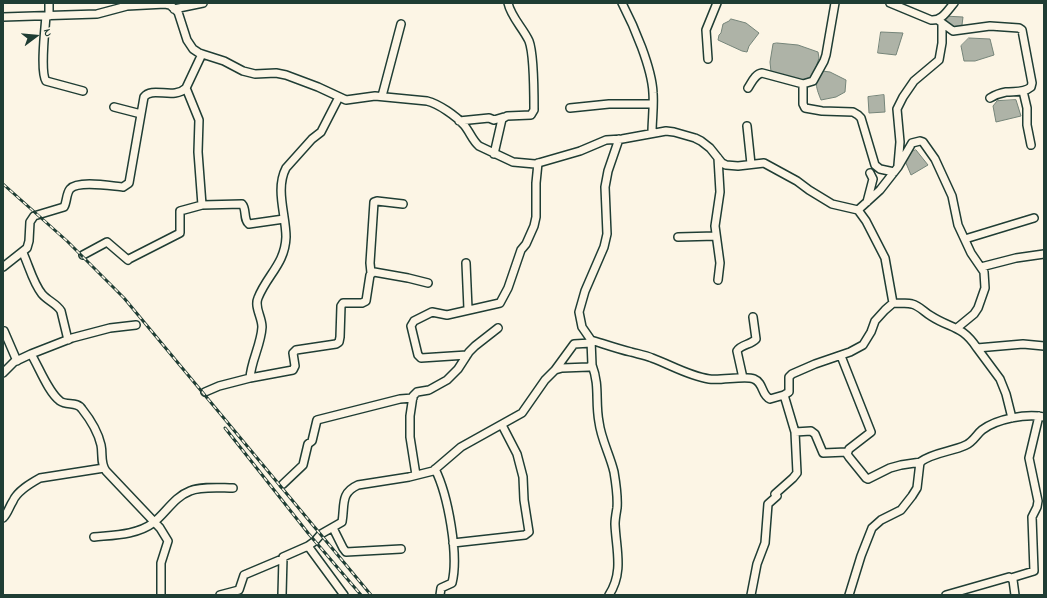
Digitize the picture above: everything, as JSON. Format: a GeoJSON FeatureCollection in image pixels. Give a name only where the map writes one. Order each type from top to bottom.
{"type":"FeatureCollection","features":[{"type":"Feature","properties":{"kind":"street"},"geometry":{"type":"LineString","coordinates":[[49,3],[43,69],[44,78],[62,86],[83,91]]}},
{"type":"Feature","properties":{"kind":"street"},"geometry":{"type":"LineString","coordinates":[[174,9],[203,3]]}},
{"type":"Feature","properties":{"kind":"street"},"geometry":{"type":"LineString","coordinates":[[459,121],[489,118],[494,120],[504,117],[531,115],[534,110],[530,44],[508,3]]}},
{"type":"Feature","properties":{"kind":"street"},"geometry":{"type":"LineString","coordinates":[[622,3],[633,27],[648,69],[653,93],[652,133]]}},
{"type":"Feature","properties":{"kind":"street"},"geometry":{"type":"LineString","coordinates":[[708,59],[706,30],[717,3]]}},
{"type":"Feature","properties":{"kind":"street"},"geometry":{"type":"LineString","coordinates":[[748,88],[756,76],[762,73],[803,84],[813,81],[824,61],[835,3]]}},
{"type":"Feature","properties":{"kind":"street"},"geometry":{"type":"LineString","coordinates":[[890,3],[931,20],[940,21],[953,31],[990,26],[1021,29],[1032,83],[1031,87],[1023,92],[1005,92],[996,94],[990,98]]}},
{"type":"Feature","properties":{"kind":"street"},"geometry":{"type":"LineString","coordinates":[[896,169],[900,142],[897,109],[914,81],[939,60],[942,43],[940,21],[954,3]]}},
{"type":"Feature","properties":{"kind":"street"},"geometry":{"type":"LineString","coordinates":[[3,17],[97,14],[127,6],[165,4],[178,12],[184,34],[190,46],[202,54],[224,61],[249,73],[276,73],[286,75],[318,87],[346,100],[382,96],[434,103],[464,125],[474,142],[484,149],[513,162],[538,163],[580,151],[606,140],[666,131],[695,138],[710,148],[726,165],[738,166],[761,162],[767,164],[797,181],[832,204],[858,210],[866,221],[885,258],[893,303]]}},
{"type":"Feature","properties":{"kind":"street"},"geometry":{"type":"LineString","coordinates":[[382,96],[401,24]]}},
{"type":"Feature","properties":{"kind":"street"},"geometry":{"type":"LineString","coordinates":[[3,267],[23,253],[27,248],[30,222],[34,216],[64,207],[68,193],[74,185],[82,184],[123,187],[129,183],[144,97],[146,94],[151,93],[179,93],[186,88],[202,54]]}},
{"type":"Feature","properties":{"kind":"street"},"geometry":{"type":"LineString","coordinates":[[803,84],[803,104],[805,108],[822,111],[853,112],[858,115],[861,118],[875,165],[880,169],[896,169]]}},
{"type":"Feature","properties":{"kind":"street"},"geometry":{"type":"LineString","coordinates":[[186,88],[199,120],[198,152],[202,205]]}},
{"type":"Feature","properties":{"kind":"street"},"geometry":{"type":"LineString","coordinates":[[1023,92],[1027,108],[1027,125],[1032,145]]}},
{"type":"Feature","properties":{"kind":"street"},"geometry":{"type":"LineString","coordinates":[[250,378],[262,327],[257,301],[261,291],[284,252],[286,239],[281,195],[281,180],[286,168],[312,139],[322,132],[339,97]]}},
{"type":"Feature","properties":{"kind":"street"},"geometry":{"type":"LineString","coordinates":[[570,108],[609,104],[653,104]]}},
{"type":"Feature","properties":{"kind":"street"},"geometry":{"type":"LineString","coordinates":[[114,107],[141,114]]}},
{"type":"Feature","properties":{"kind":"street"},"geometry":{"type":"LineString","coordinates":[[494,154],[501,123],[504,117]]}},
{"type":"Feature","properties":{"kind":"street"},"geometry":{"type":"LineString","coordinates":[[746,126],[751,164]]}},
{"type":"Feature","properties":{"kind":"street"},"geometry":{"type":"LineString","coordinates":[[609,595],[614,587],[619,562],[615,522],[617,490],[612,466],[598,421],[598,386],[592,365],[591,341],[582,328],[580,312],[585,291],[604,247],[607,234],[606,187],[608,171],[619,139]]}},
{"type":"Feature","properties":{"kind":"street"},"geometry":{"type":"LineString","coordinates":[[858,210],[880,190],[896,169],[912,143],[920,141],[923,142],[935,159],[952,196],[956,219],[971,253],[981,267],[985,278],[985,288],[978,308],[961,330]]}},
{"type":"Feature","properties":{"kind":"street"},"geometry":{"type":"LineString","coordinates":[[718,158],[720,192],[715,226],[720,263],[718,280]]}},
{"type":"Feature","properties":{"kind":"street"},"geometry":{"type":"LineString","coordinates":[[467,355],[421,358],[418,355],[411,326],[414,321],[432,312],[447,315],[468,309],[500,303],[508,288],[521,250],[528,240],[534,226],[536,217],[536,183],[538,163]]}},
{"type":"Feature","properties":{"kind":"street"},"geometry":{"type":"LineString","coordinates":[[867,202],[873,179],[870,173]]}},
{"type":"Feature","properties":{"kind":"street"},"geometry":{"type":"LineString","coordinates":[[205,392],[219,386],[250,378],[293,370],[295,366],[294,351],[339,342],[341,306],[343,303],[365,302],[367,298],[371,273],[370,268],[374,202],[377,201],[403,204]]}},
{"type":"Feature","properties":{"kind":"street"},"geometry":{"type":"LineString","coordinates":[[83,254],[107,242],[128,260],[180,233],[180,211],[202,205],[242,204],[244,207],[246,221],[249,224],[284,219]]}},
{"type":"Feature","properties":{"kind":"street"},"geometry":{"type":"LineString","coordinates":[[965,239],[1034,218]]}},
{"type":"Feature","properties":{"kind":"street"},"geometry":{"type":"LineString","coordinates":[[678,237],[716,236]]}},
{"type":"Feature","properties":{"kind":"street"},"geometry":{"type":"LineString","coordinates":[[23,253],[40,290],[46,298],[61,311],[68,340]]}},
{"type":"Feature","properties":{"kind":"street"},"geometry":{"type":"LineString","coordinates":[[981,267],[1016,258],[1044,254]]}},
{"type":"Feature","properties":{"kind":"street"},"geometry":{"type":"LineString","coordinates":[[466,264],[468,309]]}},
{"type":"Feature","properties":{"kind":"street"},"geometry":{"type":"LineString","coordinates":[[371,273],[374,272],[428,283]]}},
{"type":"Feature","properties":{"kind":"street"},"geometry":{"type":"LineString","coordinates":[[220,595],[239,590],[244,575],[282,559],[287,554],[308,546],[321,534],[342,522],[345,495],[351,488],[362,484],[436,472],[461,448],[504,428],[522,413],[574,344],[591,341],[653,358],[689,374],[710,379],[749,377],[758,381],[762,386],[765,395],[770,399],[784,396],[789,392],[789,377],[792,374],[815,364],[841,356],[863,345],[871,332],[875,321],[893,303],[912,304],[935,319],[961,330],[971,339],[1000,380],[1006,394],[1012,418]]}},
{"type":"Feature","properties":{"kind":"street"},"geometry":{"type":"LineString","coordinates":[[743,378],[737,351],[740,347],[755,342],[756,340],[753,317]]}},
{"type":"Feature","properties":{"kind":"street"},"geometry":{"type":"LineString","coordinates":[[3,361],[5,371],[17,361],[32,354],[85,334],[136,325]]}},
{"type":"Feature","properties":{"kind":"street"},"geometry":{"type":"LineString","coordinates":[[416,475],[410,437],[412,398],[417,392],[429,390],[447,380],[458,369],[467,355],[480,340],[498,328]]}},
{"type":"Feature","properties":{"kind":"street"},"geometry":{"type":"LineString","coordinates":[[4,331],[17,361]]}},
{"type":"Feature","properties":{"kind":"street"},"geometry":{"type":"LineString","coordinates":[[977,348],[1018,345],[1044,346]]}},
{"type":"Feature","properties":{"kind":"street"},"geometry":{"type":"LineString","coordinates":[[32,354],[50,389],[57,398],[63,403],[77,404],[82,409],[94,428],[100,443],[101,461],[104,468],[165,535],[168,541],[161,563],[161,595]]}},
{"type":"Feature","properties":{"kind":"street"},"geometry":{"type":"LineString","coordinates":[[795,432],[811,431],[815,434],[823,453],[848,454],[871,432],[841,356]]}},
{"type":"Feature","properties":{"kind":"street"},"geometry":{"type":"LineString","coordinates":[[555,370],[562,368],[589,367],[592,365]]}},
{"type":"Feature","properties":{"kind":"street"},"geometry":{"type":"LineString","coordinates":[[751,595],[757,564],[765,543],[768,504],[797,472],[795,432],[784,396]]}},
{"type":"Feature","properties":{"kind":"street"},"geometry":{"type":"LineString","coordinates":[[283,484],[303,465],[308,444],[312,441],[318,420],[400,399],[412,398]]}},
{"type":"Feature","properties":{"kind":"street"},"geometry":{"type":"LineString","coordinates":[[848,454],[868,480],[890,468],[921,462],[936,454],[966,445],[984,429],[1012,418],[1021,416],[1042,416],[1029,458],[1038,501],[1032,517],[1034,571],[946,595]]}},
{"type":"Feature","properties":{"kind":"street"},"geometry":{"type":"LineString","coordinates":[[453,543],[525,535],[529,532],[524,500],[524,477],[517,454],[504,428]]}},
{"type":"Feature","properties":{"kind":"street"},"geometry":{"type":"LineString","coordinates":[[849,595],[861,556],[872,528],[880,520],[901,510],[912,496],[917,488],[921,462]]}},
{"type":"Feature","properties":{"kind":"street"},"geometry":{"type":"LineString","coordinates":[[3,518],[7,513],[13,499],[34,481],[40,478],[104,468]]}},
{"type":"Feature","properties":{"kind":"street"},"geometry":{"type":"LineString","coordinates":[[436,472],[441,482],[449,515],[453,543],[453,579],[450,585],[442,588],[440,595]]}},
{"type":"Feature","properties":{"kind":"street"},"geometry":{"type":"LineString","coordinates":[[94,537],[118,535],[142,528],[154,522],[176,499],[189,491],[233,488]]}},
{"type":"Feature","properties":{"kind":"street"},"geometry":{"type":"LineString","coordinates":[[333,528],[346,552],[401,549]]}},
{"type":"Feature","properties":{"kind":"street"},"geometry":{"type":"LineString","coordinates":[[308,546],[344,595]]}},
{"type":"Feature","properties":{"kind":"street"},"geometry":{"type":"LineString","coordinates":[[282,559],[282,595]]}},
{"type":"Feature","properties":{"kind":"street"},"geometry":{"type":"LineString","coordinates":[[1011,578],[1013,580],[1015,595]]}},
{"type":"Feature","properties":{"kind":"shaded area"},"geometry":{"type":"Polygon","coordinates":[[[944,16],[963,17],[961,33],[941,27],[944,16]]]}},
{"type":"Feature","properties":{"kind":"shaded area"},"geometry":{"type":"Polygon","coordinates":[[[731,19],[746,23],[759,33],[749,46],[747,52],[718,40],[723,24],[731,19]]]}},
{"type":"Feature","properties":{"kind":"shaded area"},"geometry":{"type":"Polygon","coordinates":[[[881,32],[903,33],[896,55],[878,53],[881,32]]]}},
{"type":"Feature","properties":{"kind":"shaded area"},"geometry":{"type":"Polygon","coordinates":[[[969,38],[990,39],[994,55],[975,61],[964,61],[961,46],[969,38]]]}},
{"type":"Feature","properties":{"kind":"shaded area"},"geometry":{"type":"Polygon","coordinates":[[[773,44],[798,45],[818,52],[819,58],[811,82],[790,81],[771,72],[770,62],[773,44]]]}},
{"type":"Feature","properties":{"kind":"shaded area"},"geometry":{"type":"Polygon","coordinates":[[[822,71],[830,72],[846,80],[845,92],[836,97],[821,100],[816,81],[817,77],[822,71]]]}},
{"type":"Feature","properties":{"kind":"shaded area"},"geometry":{"type":"Polygon","coordinates":[[[884,95],[885,112],[869,113],[868,97],[884,95]]]}},
{"type":"Feature","properties":{"kind":"shaded area"},"geometry":{"type":"Polygon","coordinates":[[[1016,100],[1021,116],[996,122],[993,106],[997,101],[1016,100]]]}},
{"type":"Feature","properties":{"kind":"shaded area"},"geometry":{"type":"Polygon","coordinates":[[[916,150],[928,165],[911,175],[903,156],[916,150]]]}},
{"type":"Feature","properties":{"kind":"railway"},"geometry":{"type":"LineString","coordinates":[[3,184],[67,241],[124,298],[371,595]]}},
{"type":"Feature","properties":{"kind":"railway"},"geometry":{"type":"LineString","coordinates":[[225,428],[308,533],[361,595]]}}]}
